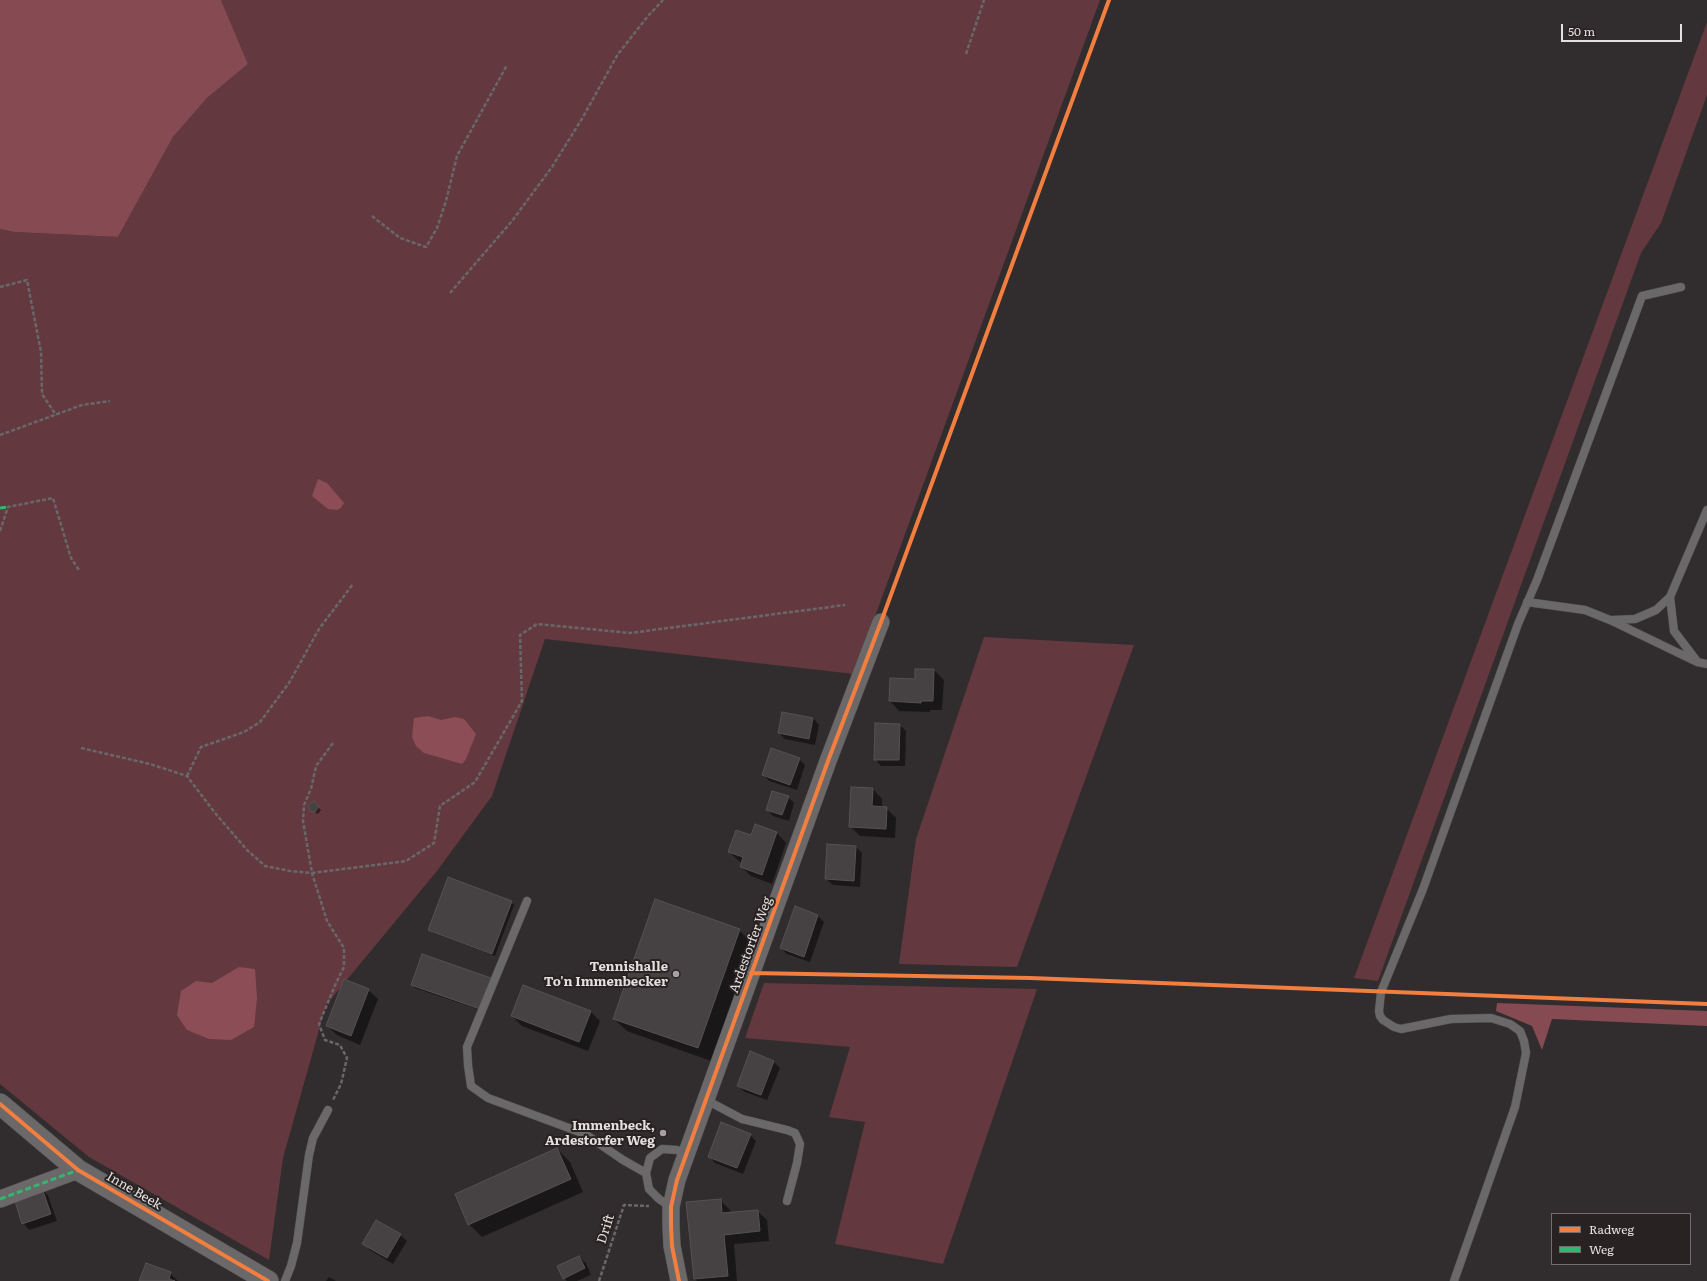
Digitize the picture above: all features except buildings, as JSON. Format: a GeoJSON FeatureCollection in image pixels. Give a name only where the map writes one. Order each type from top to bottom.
{"type":"FeatureCollection","features":[{"type":"Feature","properties":{"kind":"street","name":"Ardestorfer Weg"},"geometry":{"type":"LineString","coordinates":[[679,1281],[672,1246],[671,1207],[686,1153],[828,761],[882,622]]}},
{"type":"Feature","properties":{"kind":"street","name":"Inne Beek"},"geometry":{"type":"LineString","coordinates":[[0,1104],[78,1170],[268,1281]]}},
{"type":"Feature","properties":{"kind":"street"},"geometry":{"type":"LineString","coordinates":[[0,1198],[78,1170]]}},
{"type":"Feature","properties":{"kind":"lane"},"geometry":{"type":"LineString","coordinates":[[1454,1281],[1515,1107],[1526,1053],[1524,1041],[1520,1031],[1510,1024],[1491,1018],[1451,1020],[1401,1029],[1394,1027],[1383,1020],[1380,1016],[1379,1011],[1381,992],[1423,889],[1518,624],[1537,580],[1642,296],[1681,287]]}},
{"type":"Feature","properties":{"kind":"lane"},"geometry":{"type":"LineString","coordinates":[[1610,620],[1635,619],[1656,610],[1670,597],[1707,510]]}},
{"type":"Feature","properties":{"kind":"lane"},"geometry":{"type":"LineString","coordinates":[[1670,597],[1674,631],[1697,662]]}},
{"type":"Feature","properties":{"kind":"lane"},"geometry":{"type":"LineString","coordinates":[[1527,602],[1585,610],[1610,620],[1697,662],[1707,664]]}},
{"type":"Feature","properties":{"kind":"lane"},"geometry":{"type":"LineString","coordinates":[[527,901],[467,1047],[471,1086],[488,1098],[586,1134],[623,1160],[646,1173]]}},
{"type":"Feature","properties":{"kind":"lane"},"geometry":{"type":"LineString","coordinates":[[706,1100],[742,1118],[795,1133],[800,1144],[797,1163],[786,1201]]}},
{"type":"Feature","properties":{"kind":"lane"},"geometry":{"type":"LineString","coordinates":[[285,1281],[291,1266],[297,1243],[309,1155],[313,1138],[328,1110]]}},
{"type":"Feature","properties":{"kind":"lane"},"geometry":{"type":"LineString","coordinates":[[671,1207],[659,1199],[649,1189],[646,1173],[650,1158],[662,1149],[677,1150],[686,1153]]}},
{"type":"Feature","properties":{"kind":"path"},"geometry":{"type":"LineString","coordinates":[[450,293],[507,227],[552,167],[583,117],[618,54],[648,16],[664,0]]}},
{"type":"Feature","properties":{"kind":"path"},"geometry":{"type":"LineString","coordinates":[[966,54],[984,0]]}},
{"type":"Feature","properties":{"kind":"path"},"geometry":{"type":"LineString","coordinates":[[372,216],[400,238],[426,247],[437,228],[442,214],[457,156],[507,65]]}},
{"type":"Feature","properties":{"kind":"path"},"geometry":{"type":"LineString","coordinates":[[0,287],[27,280],[41,352],[42,394],[56,415]]}},
{"type":"Feature","properties":{"kind":"path"},"geometry":{"type":"LineString","coordinates":[[0,435],[82,405],[110,401]]}},
{"type":"Feature","properties":{"kind":"path"},"geometry":{"type":"LineString","coordinates":[[0,532],[8,507],[53,498],[71,558],[79,570]]}},
{"type":"Feature","properties":{"kind":"path"},"geometry":{"type":"LineString","coordinates":[[187,776],[201,747],[244,732],[260,722],[289,683],[319,630],[353,584]]}},
{"type":"Feature","properties":{"kind":"path"},"geometry":{"type":"LineString","coordinates":[[81,748],[150,764],[187,776],[215,813],[247,850],[265,866],[290,871],[312,873],[406,861],[434,843],[440,806],[475,782],[522,701],[520,636],[537,624],[630,633],[845,605]]}},
{"type":"Feature","properties":{"kind":"path"},"geometry":{"type":"LineString","coordinates":[[333,743],[316,766],[311,788],[304,805],[303,821],[312,873],[327,921],[344,948],[344,967],[319,1024],[325,1040],[340,1045],[347,1058],[341,1084],[333,1100]]}},
{"type":"Feature","properties":{"kind":"shaded area"},"geometry":{"type":"Polygon","coordinates":[[[0,0],[221,0],[248,64],[207,98],[173,137],[118,237],[14,232],[0,229],[0,0]]]}},
{"type":"Feature","properties":{"kind":"shaded area"},"geometry":{"type":"Polygon","coordinates":[[[221,0],[1100,0],[854,674],[545,639],[492,796],[437,871],[326,1005],[283,1158],[269,1260],[89,1157],[0,1084],[0,229],[14,232],[118,237],[173,137],[207,98],[248,64],[221,0]]]}},
{"type":"Feature","properties":{"kind":"shaded area"},"geometry":{"type":"Polygon","coordinates":[[[1707,22],[1707,95],[1661,223],[1641,253],[1378,981],[1354,978],[1707,22]]]}},
{"type":"Feature","properties":{"kind":"shaded area"},"geometry":{"type":"Polygon","coordinates":[[[318,479],[327,483],[344,503],[341,508],[337,510],[328,509],[312,496],[318,479]]]}},
{"type":"Feature","properties":{"kind":"shaded area"},"geometry":{"type":"Polygon","coordinates":[[[984,637],[1134,645],[1017,967],[899,964],[916,839],[984,637]]]}},
{"type":"Feature","properties":{"kind":"shaded area"},"geometry":{"type":"Polygon","coordinates":[[[428,716],[441,720],[455,717],[464,719],[476,734],[466,759],[462,764],[424,753],[416,746],[412,737],[414,718],[428,716]]]}},
{"type":"Feature","properties":{"kind":"shaded area"},"geometry":{"type":"Polygon","coordinates":[[[239,967],[255,969],[257,998],[254,1027],[231,1040],[209,1039],[187,1030],[177,1015],[181,991],[196,981],[212,983],[239,967]]]}},
{"type":"Feature","properties":{"kind":"shaded area"},"geometry":{"type":"Polygon","coordinates":[[[764,983],[1037,989],[943,1264],[835,1244],[865,1122],[829,1117],[850,1047],[745,1038],[764,983]]]}},
{"type":"Feature","properties":{"kind":"shaded area"},"geometry":{"type":"Polygon","coordinates":[[[1497,1003],[1707,1011],[1707,1026],[1552,1019],[1542,1050],[1532,1026],[1496,1011],[1497,1003]]]}},
{"type":"Feature","properties":{"kind":"marked path"},"geometry":{"type":"LineString","coordinates":[[0,508],[8,507]]}},
{"type":"Feature","properties":{"kind":"marked path"},"geometry":{"type":"LineString","coordinates":[[0,1199],[78,1170]]}},
{"type":"Feature","properties":{"kind":"cycle path"},"geometry":{"type":"LineString","coordinates":[[679,1281],[672,1246],[671,1226],[671,1207],[677,1180],[828,761],[881,622],[1109,0]]}},
{"type":"Feature","properties":{"kind":"cycle path"},"geometry":{"type":"LineString","coordinates":[[751,973],[1030,978],[1707,1004]]}},
{"type":"Feature","properties":{"kind":"cycle path"},"geometry":{"type":"LineString","coordinates":[[0,1104],[78,1170],[268,1281]]}},
{"type":"Feature","properties":{"kind":"place","name":"Tennishalle To'n Immenbecker"},"geometry":{"type":"Point","coordinates":[676,974]}},
{"type":"Feature","properties":{"kind":"place","name":"Immenbeck, Ardestorfer Weg"},"geometry":{"type":"Point","coordinates":[663,1133]}}]}
